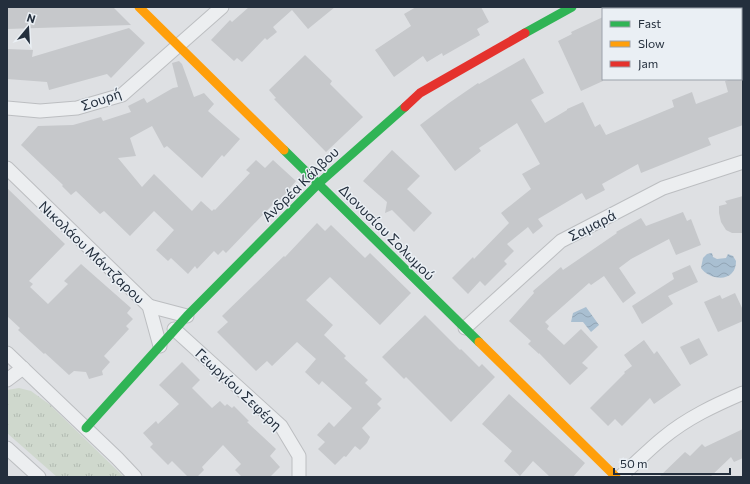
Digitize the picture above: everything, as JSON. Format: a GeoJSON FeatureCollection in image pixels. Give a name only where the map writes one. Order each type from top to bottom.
{"type":"FeatureCollection","features":[{"type":"Feature","properties":{"kind":"street","name":"Διονυσίου Σολωμού"},"geometry":{"type":"LineString","coordinates":[[139,7],[616,477]]}},
{"type":"Feature","properties":{"kind":"street","name":"Σουρή"},"geometry":{"type":"LineString","coordinates":[[7,108],[40,111],[77,108],[122,95],[222,7]]}},
{"type":"Feature","properties":{"kind":"street","name":"Ανδρέα Κάλβου"},"geometry":{"type":"LineString","coordinates":[[86,428],[187,316],[318,184],[420,93],[572,7]]}},
{"type":"Feature","properties":{"kind":"street","name":"Σαμαρά"},"geometry":{"type":"LineString","coordinates":[[465,328],[561,241],[663,188],[743,162]]}},
{"type":"Feature","properties":{"kind":"street","name":"Νικολάου Μάντζαρου"},"geometry":{"type":"LineString","coordinates":[[7,168],[148,306],[160,346]]}},
{"type":"Feature","properties":{"kind":"street"},"geometry":{"type":"LineString","coordinates":[[148,306],[187,316]]}},
{"type":"Feature","properties":{"kind":"street","name":"Γεωργίου Σεφέρη"},"geometry":{"type":"LineString","coordinates":[[174,330],[281,426],[299,456],[300,477]]}},
{"type":"Feature","properties":{"kind":"street"},"geometry":{"type":"LineString","coordinates":[[7,353],[135,477]]}},
{"type":"Feature","properties":{"kind":"street"},"geometry":{"type":"LineString","coordinates":[[7,380],[23,368]]}},
{"type":"Feature","properties":{"kind":"street"},"geometry":{"type":"LineString","coordinates":[[620,477],[664,438],[686,422],[720,403],[743,393]]}},
{"type":"Feature","properties":{"kind":"street"},"geometry":{"type":"LineString","coordinates":[[7,448],[39,477]]}},
{"type":"Feature","properties":{"kind":"green space"},"geometry":{"type":"Polygon","coordinates":[[[19,388],[31,391],[49,404],[124,477],[57,477],[7,433],[7,390],[19,388]]]}},
{"type":"Feature","properties":{"kind":"water"},"geometry":{"type":"Polygon","coordinates":[[[712,253],[713,257],[717,259],[726,258],[728,254],[733,256],[736,261],[735,269],[729,276],[720,278],[711,276],[701,268],[703,258],[707,254],[712,253]]]}},
{"type":"Feature","properties":{"kind":"water"},"geometry":{"type":"Polygon","coordinates":[[[586,307],[599,325],[591,332],[583,322],[571,322],[573,313],[586,307]]]}},
{"type":"Feature","properties":{"kind":"building"},"geometry":{"type":"Polygon","coordinates":[[[7,7],[113,7],[131,25],[7,29],[7,7]]]}},
{"type":"Feature","properties":{"kind":"building"},"geometry":{"type":"Polygon","coordinates":[[[249,7],[335,7],[308,29],[292,10],[273,27],[277,32],[267,40],[265,38],[242,62],[237,58],[234,61],[211,40],[230,20],[232,22],[249,7]]]}},
{"type":"Feature","properties":{"kind":"building"},"geometry":{"type":"Polygon","coordinates":[[[416,7],[481,7],[489,22],[477,29],[480,35],[443,56],[442,53],[427,62],[423,56],[394,77],[375,50],[411,26],[404,14],[416,7]]]}},
{"type":"Feature","properties":{"kind":"building"},"geometry":{"type":"Polygon","coordinates":[[[602,17],[603,81],[581,91],[558,41],[572,34],[571,32],[602,17]]]}},
{"type":"Feature","properties":{"kind":"building"},"geometry":{"type":"Polygon","coordinates":[[[129,28],[145,43],[111,78],[107,74],[49,90],[47,82],[7,79],[7,49],[33,50],[32,57],[129,28]]]}},
{"type":"Feature","properties":{"kind":"building"},"geometry":{"type":"Polygon","coordinates":[[[305,55],[332,81],[330,84],[363,117],[326,152],[274,99],[276,98],[269,90],[305,55]]]}},
{"type":"Feature","properties":{"kind":"building"},"geometry":{"type":"Polygon","coordinates":[[[524,58],[544,93],[531,100],[545,123],[567,109],[583,102],[595,127],[600,124],[606,135],[674,107],[672,100],[692,92],[696,104],[728,92],[725,81],[743,79],[743,125],[708,138],[711,145],[641,173],[638,164],[602,184],[605,190],[586,200],[582,193],[538,219],[543,226],[533,234],[528,227],[507,244],[514,251],[504,261],[507,264],[485,286],[480,281],[468,294],[452,278],[473,257],[474,259],[509,223],[501,213],[531,189],[522,174],[540,164],[517,123],[479,148],[481,151],[455,171],[420,125],[449,103],[478,83],[479,84],[524,58]]]}},
{"type":"Feature","properties":{"kind":"building"},"geometry":{"type":"Polygon","coordinates":[[[179,61],[182,64],[194,97],[204,93],[214,104],[208,111],[240,139],[224,157],[222,155],[202,178],[167,146],[164,148],[152,126],[130,138],[136,156],[118,158],[142,187],[154,174],[192,211],[201,201],[212,211],[214,209],[215,210],[250,173],[246,170],[256,160],[265,168],[273,160],[296,181],[280,200],[278,199],[226,253],[223,250],[218,255],[214,251],[197,269],[195,266],[188,274],[171,258],[168,261],[156,250],[174,230],[154,211],[130,236],[104,211],[100,214],[76,191],[71,195],[62,186],[63,185],[21,145],[38,126],[73,125],[101,117],[103,121],[131,112],[128,106],[144,98],[147,103],[173,88],[178,87],[172,63],[179,61]]]}},
{"type":"Feature","properties":{"kind":"building"},"geometry":{"type":"Polygon","coordinates":[[[392,150],[420,176],[407,189],[432,213],[414,232],[392,210],[385,213],[387,202],[363,181],[392,150]]]}},
{"type":"Feature","properties":{"kind":"building"},"geometry":{"type":"Polygon","coordinates":[[[7,188],[65,244],[29,281],[33,284],[30,287],[48,304],[68,284],[64,281],[81,264],[131,308],[127,313],[133,319],[126,326],[129,329],[104,356],[110,362],[102,371],[103,375],[89,379],[86,372],[74,371],[69,375],[18,330],[20,328],[7,316],[7,188]]]}},
{"type":"Feature","properties":{"kind":"building"},"geometry":{"type":"Polygon","coordinates":[[[743,196],[743,233],[732,233],[726,230],[721,222],[719,206],[727,204],[725,201],[743,196]]]}},
{"type":"Feature","properties":{"kind":"building"},"geometry":{"type":"Polygon","coordinates":[[[683,212],[687,221],[691,219],[701,245],[676,255],[669,239],[631,259],[619,268],[636,293],[623,303],[604,276],[591,285],[589,283],[545,322],[549,326],[547,329],[564,345],[581,329],[598,347],[582,363],[588,368],[570,385],[539,353],[528,344],[531,341],[509,321],[534,293],[533,291],[561,267],[563,270],[617,233],[616,232],[641,218],[646,226],[683,212]]]}},
{"type":"Feature","properties":{"kind":"building"},"geometry":{"type":"Polygon","coordinates":[[[317,223],[325,231],[331,225],[365,258],[370,253],[411,293],[380,325],[330,277],[306,300],[333,325],[324,335],[346,356],[344,358],[368,380],[365,383],[382,399],[377,404],[381,408],[362,428],[370,437],[367,443],[360,450],[355,446],[346,457],[344,456],[335,465],[318,449],[325,442],[317,435],[329,422],[334,427],[352,408],[322,381],[319,385],[305,372],[316,359],[297,342],[272,366],[267,361],[256,371],[217,332],[228,322],[222,316],[284,256],[285,257],[317,223]]]}},
{"type":"Feature","properties":{"kind":"building"},"geometry":{"type":"Polygon","coordinates":[[[690,265],[698,282],[668,296],[673,304],[642,324],[632,306],[674,279],[672,273],[690,265]]]}},
{"type":"Feature","properties":{"kind":"building"},"geometry":{"type":"Polygon","coordinates":[[[735,293],[743,310],[743,321],[718,332],[704,302],[720,295],[722,299],[735,293]]]}},
{"type":"Feature","properties":{"kind":"building"},"geometry":{"type":"Polygon","coordinates":[[[425,315],[479,367],[482,364],[495,377],[451,422],[406,377],[404,379],[382,357],[425,315]]]}},
{"type":"Feature","properties":{"kind":"building"},"geometry":{"type":"Polygon","coordinates":[[[699,338],[708,355],[690,365],[680,347],[699,338]]]}},
{"type":"Feature","properties":{"kind":"building"},"geometry":{"type":"Polygon","coordinates":[[[644,340],[654,354],[657,351],[681,385],[654,404],[650,398],[622,426],[615,419],[608,426],[590,408],[625,373],[624,372],[632,366],[624,355],[644,340]]]}},
{"type":"Feature","properties":{"kind":"building"},"geometry":{"type":"Polygon","coordinates":[[[182,362],[200,380],[192,388],[212,408],[220,401],[225,406],[227,404],[232,408],[234,406],[249,421],[247,422],[276,449],[270,456],[280,467],[270,477],[242,477],[235,470],[241,464],[223,445],[202,467],[204,470],[197,477],[188,477],[172,461],[168,465],[150,447],[153,444],[143,433],[156,421],[158,424],[179,404],[159,385],[182,362]]]}},
{"type":"Feature","properties":{"kind":"building"},"geometry":{"type":"Polygon","coordinates":[[[509,394],[585,463],[573,477],[550,477],[533,461],[520,476],[504,461],[512,451],[482,424],[509,394]]]}},
{"type":"Feature","properties":{"kind":"building"},"geometry":{"type":"Polygon","coordinates":[[[743,429],[743,458],[734,462],[731,457],[710,477],[659,477],[685,452],[690,456],[702,444],[705,447],[743,429]]]}},
{"type":"Feature","properties":{"kind":"traffic: fast"},"geometry":{"type":"LineString","coordinates":[[525,33],[572,7]]}},
{"type":"Feature","properties":{"kind":"traffic: fast"},"geometry":{"type":"LineString","coordinates":[[86,428],[187,316],[318,184],[405,107]]}},
{"type":"Feature","properties":{"kind":"traffic: fast"},"geometry":{"type":"LineString","coordinates":[[284,150],[479,342]]}},
{"type":"Feature","properties":{"kind":"traffic: slow"},"geometry":{"type":"LineString","coordinates":[[139,7],[284,150]]}},
{"type":"Feature","properties":{"kind":"traffic: slow"},"geometry":{"type":"LineString","coordinates":[[479,342],[616,477]]}},
{"type":"Feature","properties":{"kind":"traffic: jam"},"geometry":{"type":"LineString","coordinates":[[405,107],[420,93],[525,33]]}}]}
